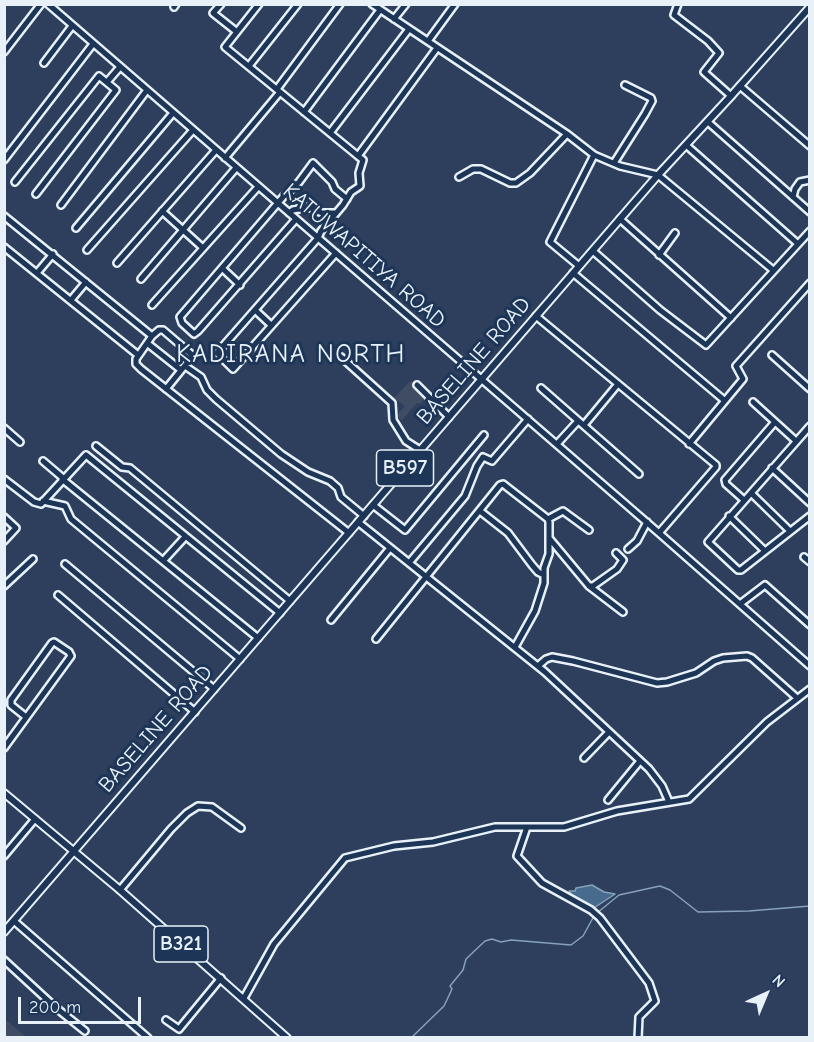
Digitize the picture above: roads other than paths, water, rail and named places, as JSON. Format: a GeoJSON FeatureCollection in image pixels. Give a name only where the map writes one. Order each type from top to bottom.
{"type":"FeatureCollection","features":[{"type":"Feature","properties":{"kind":"main road","name":"BASELINE ROAD"},"geometry":{"type":"LineString","coordinates":[[4,932],[658,175],[810,7]]}},
{"type":"Feature","properties":{"kind":"main road","name":"B321"},"geometry":{"type":"LineString","coordinates":[[4,793],[120,890],[287,1038]]}},
{"type":"Feature","properties":{"kind":"street"},"geometry":{"type":"LineString","coordinates":[[4,52],[41,4]]}},
{"type":"Feature","properties":{"kind":"street","name":"KATUWAPITIYA ROAD"},"geometry":{"type":"LineString","coordinates":[[48,4],[647,522],[810,666]]}},
{"type":"Feature","properties":{"kind":"street"},"geometry":{"type":"LineString","coordinates":[[221,4],[213,13],[237,32]]}},
{"type":"Feature","properties":{"kind":"street"},"geometry":{"type":"LineString","coordinates":[[259,4],[225,47],[363,160],[359,173],[361,184],[351,192],[318,238],[217,353],[233,369],[336,253]]}},
{"type":"Feature","properties":{"kind":"street"},"geometry":{"type":"LineString","coordinates":[[249,66],[298,4]]}},
{"type":"Feature","properties":{"kind":"street"},"geometry":{"type":"LineString","coordinates":[[225,158],[278,91],[340,4]]}},
{"type":"Feature","properties":{"kind":"street"},"geometry":{"type":"LineString","coordinates":[[372,4],[567,134],[594,155],[658,175],[773,270]]}},
{"type":"Feature","properties":{"kind":"street"},"geometry":{"type":"LineString","coordinates":[[394,19],[406,4]]}},
{"type":"Feature","properties":{"kind":"street"},"geometry":{"type":"LineString","coordinates":[[428,41],[455,4]]}},
{"type":"Feature","properties":{"kind":"street"},"geometry":{"type":"LineString","coordinates":[[678,4],[674,15],[708,41],[719,53],[704,72],[731,96]]}},
{"type":"Feature","properties":{"kind":"street"},"geometry":{"type":"LineString","coordinates":[[304,112],[380,10]]}},
{"type":"Feature","properties":{"kind":"street"},"geometry":{"type":"LineString","coordinates":[[44,63],[72,26]]}},
{"type":"Feature","properties":{"kind":"street"},"geometry":{"type":"LineString","coordinates":[[330,133],[409,29]]}},
{"type":"Feature","properties":{"kind":"street"},"geometry":{"type":"LineString","coordinates":[[4,160],[93,44]]}},
{"type":"Feature","properties":{"kind":"street"},"geometry":{"type":"LineString","coordinates":[[358,156],[437,48]]}},
{"type":"Feature","properties":{"kind":"street"},"geometry":{"type":"LineString","coordinates":[[107,82],[120,67]]}},
{"type":"Feature","properties":{"kind":"street"},"geometry":{"type":"LineString","coordinates":[[15,182],[99,76],[116,90],[36,194]]}},
{"type":"Feature","properties":{"kind":"street"},"geometry":{"type":"LineString","coordinates":[[614,163],[652,101],[651,98],[625,85]]}},
{"type":"Feature","properties":{"kind":"street"},"geometry":{"type":"LineString","coordinates":[[740,86],[810,146]]}},
{"type":"Feature","properties":{"kind":"street"},"geometry":{"type":"LineString","coordinates":[[61,205],[147,90]]}},
{"type":"Feature","properties":{"kind":"street"},"geometry":{"type":"LineString","coordinates":[[76,228],[173,113]]}},
{"type":"Feature","properties":{"kind":"street"},"geometry":{"type":"LineString","coordinates":[[708,122],[810,212]]}},
{"type":"Feature","properties":{"kind":"street"},"geometry":{"type":"LineString","coordinates":[[87,250],[193,130]]}},
{"type":"Feature","properties":{"kind":"street"},"geometry":{"type":"LineString","coordinates":[[459,177],[481,169],[510,183],[516,183],[567,134]]}},
{"type":"Feature","properties":{"kind":"street"},"geometry":{"type":"LineString","coordinates":[[686,145],[797,243]]}},
{"type":"Feature","properties":{"kind":"street"},"geometry":{"type":"LineString","coordinates":[[117,262],[216,150]]}},
{"type":"Feature","properties":{"kind":"street"},"geometry":{"type":"LineString","coordinates":[[579,266],[550,242],[594,155]]}},
{"type":"Feature","properties":{"kind":"street"},"geometry":{"type":"LineString","coordinates":[[296,219],[196,333],[180,320],[180,317],[299,182],[313,163],[333,182],[335,189],[347,199]]}},
{"type":"Feature","properties":{"kind":"street"},"geometry":{"type":"LineString","coordinates":[[141,279],[236,168]]}},
{"type":"Feature","properties":{"kind":"street"},"geometry":{"type":"LineString","coordinates":[[793,197],[800,182],[810,180]]}},
{"type":"Feature","properties":{"kind":"street"},"geometry":{"type":"LineString","coordinates":[[152,305],[258,187]]}},
{"type":"Feature","properties":{"kind":"street"},"geometry":{"type":"LineString","coordinates":[[290,213],[293,210],[308,207],[322,213],[336,213]]}},
{"type":"Feature","properties":{"kind":"street"},"geometry":{"type":"LineString","coordinates":[[162,211],[203,248]]}},
{"type":"Feature","properties":{"kind":"street"},"geometry":{"type":"LineString","coordinates":[[4,216],[152,336]]}},
{"type":"Feature","properties":{"kind":"street"},"geometry":{"type":"LineString","coordinates":[[620,219],[731,318]]}},
{"type":"Feature","properties":{"kind":"street"},"geometry":{"type":"LineString","coordinates":[[592,251],[706,345],[810,231]]}},
{"type":"Feature","properties":{"kind":"street"},"geometry":{"type":"LineString","coordinates":[[659,255],[675,233]]}},
{"type":"Feature","properties":{"kind":"street"},"geometry":{"type":"LineString","coordinates":[[4,247],[138,355]]}},
{"type":"Feature","properties":{"kind":"street"},"geometry":{"type":"LineString","coordinates":[[37,273],[53,254]]}},
{"type":"Feature","properties":{"kind":"street"},"geometry":{"type":"LineString","coordinates":[[223,269],[240,285]]}},
{"type":"Feature","properties":{"kind":"street"},"geometry":{"type":"LineString","coordinates":[[573,273],[724,400]]}},
{"type":"Feature","properties":{"kind":"street"},"geometry":{"type":"LineString","coordinates":[[71,300],[86,282]]}},
{"type":"Feature","properties":{"kind":"street"},"geometry":{"type":"LineString","coordinates":[[689,444],[743,378],[736,366],[810,283]]}},
{"type":"Feature","properties":{"kind":"street"},"geometry":{"type":"LineString","coordinates":[[804,290],[810,295]]}},
{"type":"Feature","properties":{"kind":"street"},"geometry":{"type":"LineString","coordinates":[[255,310],[272,325]]}},
{"type":"Feature","properties":{"kind":"street"},"geometry":{"type":"LineString","coordinates":[[536,316],[716,465],[659,533]]}},
{"type":"Feature","properties":{"kind":"street"},"geometry":{"type":"LineString","coordinates":[[166,389],[191,358],[190,353],[163,330],[159,330],[138,355],[136,364],[166,389],[349,533]]}},
{"type":"Feature","properties":{"kind":"street"},"geometry":{"type":"LineString","coordinates":[[147,343],[183,368],[201,377],[207,390],[216,399],[281,454],[308,472],[330,481],[338,489],[341,497],[364,516]]}},
{"type":"Feature","properties":{"kind":"street"},"geometry":{"type":"LineString","coordinates":[[772,355],[810,389]]}},
{"type":"Feature","properties":{"kind":"street"},"geometry":{"type":"LineString","coordinates":[[341,357],[392,403],[393,420],[406,441],[420,450]]}},
{"type":"Feature","properties":{"kind":"street"},"geometry":{"type":"LineString","coordinates":[[557,444],[581,423],[618,384]]}},
{"type":"Feature","properties":{"kind":"street"},"geometry":{"type":"LineString","coordinates":[[417,385],[449,417]]}},
{"type":"Feature","properties":{"kind":"street"},"geometry":{"type":"LineString","coordinates":[[542,388],[639,474]]}},
{"type":"Feature","properties":{"kind":"street"},"geometry":{"type":"LineString","coordinates":[[753,402],[796,441]]}},
{"type":"Feature","properties":{"kind":"street"},"geometry":{"type":"LineString","coordinates":[[409,563],[465,496],[483,457],[492,461],[528,419]]}},
{"type":"Feature","properties":{"kind":"street"},"geometry":{"type":"LineString","coordinates":[[744,500],[725,480],[775,422]]}},
{"type":"Feature","properties":{"kind":"street"},"geometry":{"type":"LineString","coordinates":[[810,426],[708,540],[710,545],[740,570],[810,516]]}},
{"type":"Feature","properties":{"kind":"street"},"geometry":{"type":"LineString","coordinates":[[4,428],[20,442]]}},
{"type":"Feature","properties":{"kind":"street"},"geometry":{"type":"LineString","coordinates":[[373,505],[405,530],[484,435]]}},
{"type":"Feature","properties":{"kind":"street"},"geometry":{"type":"LineString","coordinates":[[96,446],[122,467],[130,468],[290,601]]}},
{"type":"Feature","properties":{"kind":"street"},"geometry":{"type":"LineString","coordinates":[[4,479],[40,504],[86,455],[280,613]]}},
{"type":"Feature","properties":{"kind":"street"},"geometry":{"type":"LineString","coordinates":[[43,461],[258,638]]}},
{"type":"Feature","properties":{"kind":"street"},"geometry":{"type":"LineString","coordinates":[[772,468],[810,502]]}},
{"type":"Feature","properties":{"kind":"street"},"geometry":{"type":"LineString","coordinates":[[376,639],[503,484],[548,519],[549,554],[544,568],[544,583],[536,611],[515,647]]}},
{"type":"Feature","properties":{"kind":"street"},"geometry":{"type":"LineString","coordinates":[[751,493],[790,531]]}},
{"type":"Feature","properties":{"kind":"street"},"geometry":{"type":"LineString","coordinates":[[43,501],[65,506],[72,519],[240,659]]}},
{"type":"Feature","properties":{"kind":"street"},"geometry":{"type":"LineString","coordinates":[[480,511],[508,533],[538,572],[544,574]]}},
{"type":"Feature","properties":{"kind":"street"},"geometry":{"type":"LineString","coordinates":[[548,519],[563,511],[589,530]]}},
{"type":"Feature","properties":{"kind":"street"},"geometry":{"type":"LineString","coordinates":[[729,516],[765,551]]}},
{"type":"Feature","properties":{"kind":"street"},"geometry":{"type":"LineString","coordinates":[[4,517],[16,528],[4,541]]}},
{"type":"Feature","properties":{"kind":"street"},"geometry":{"type":"LineString","coordinates":[[358,522],[538,666],[640,761],[662,786],[669,802]]}},
{"type":"Feature","properties":{"kind":"street"},"geometry":{"type":"LineString","coordinates":[[628,549],[637,541],[647,522]]}},
{"type":"Feature","properties":{"kind":"street"},"geometry":{"type":"LineString","coordinates":[[163,561],[185,537]]}},
{"type":"Feature","properties":{"kind":"street"},"geometry":{"type":"LineString","coordinates":[[549,538],[589,586],[623,612]]}},
{"type":"Feature","properties":{"kind":"street"},"geometry":{"type":"LineString","coordinates":[[331,620],[390,548]]}},
{"type":"Feature","properties":{"kind":"street"},"geometry":{"type":"LineString","coordinates":[[589,586],[593,586],[617,569],[623,560],[616,553]]}},
{"type":"Feature","properties":{"kind":"street"},"geometry":{"type":"LineString","coordinates":[[804,557],[810,562]]}},
{"type":"Feature","properties":{"kind":"street"},"geometry":{"type":"LineString","coordinates":[[4,586],[33,559]]}},
{"type":"Feature","properties":{"kind":"street"},"geometry":{"type":"LineString","coordinates":[[65,564],[214,689]]}},
{"type":"Feature","properties":{"kind":"street"},"geometry":{"type":"LineString","coordinates":[[740,604],[765,585],[810,625]]}},
{"type":"Feature","properties":{"kind":"street"},"geometry":{"type":"LineString","coordinates":[[58,595],[195,712]]}},
{"type":"Feature","properties":{"kind":"street"},"geometry":{"type":"LineString","coordinates":[[4,748],[70,656],[69,651],[54,642],[11,700],[11,705],[26,717]]}},
{"type":"Feature","properties":{"kind":"street"},"geometry":{"type":"LineString","coordinates":[[538,666],[552,657],[657,683],[696,673],[723,658],[747,656],[797,698]]}},
{"type":"Feature","properties":{"kind":"street"},"geometry":{"type":"LineString","coordinates":[[244,998],[283,931],[345,858],[394,846],[433,842],[495,827],[564,826],[617,810],[689,798],[767,722],[810,689]]}},
{"type":"Feature","properties":{"kind":"street"},"geometry":{"type":"LineString","coordinates":[[584,758],[609,732]]}},
{"type":"Feature","properties":{"kind":"street"},"geometry":{"type":"LineString","coordinates":[[608,800],[640,761]]}},
{"type":"Feature","properties":{"kind":"street"},"geometry":{"type":"LineString","coordinates":[[120,890],[171,830],[187,813],[198,807],[212,807],[241,828]]}},
{"type":"Feature","properties":{"kind":"street"},"geometry":{"type":"LineString","coordinates":[[4,856],[35,819]]}},
{"type":"Feature","properties":{"kind":"street"},"geometry":{"type":"LineString","coordinates":[[527,827],[517,856],[542,883],[591,910],[600,918],[649,983],[655,1000],[639,1017],[638,1038]]}},
{"type":"Feature","properties":{"kind":"street"},"geometry":{"type":"LineString","coordinates":[[14,921],[148,1038]]}},
{"type":"Feature","properties":{"kind":"street"},"geometry":{"type":"LineString","coordinates":[[4,960],[84,1031]]}},
{"type":"Feature","properties":{"kind":"street"},"geometry":{"type":"LineString","coordinates":[[166,1020],[179,1029],[221,978]]}},
{"type":"Feature","properties":{"kind":"waterway"},"geometry":{"type":"LineString","coordinates":[[597,913],[619,895],[660,886],[670,890],[698,912],[810,906]]}},
{"type":"Feature","properties":{"kind":"waterway"},"geometry":{"type":"LineString","coordinates":[[411,1038],[444,1006],[452,989],[450,986],[463,970],[466,959],[485,941],[492,939],[501,942],[511,940],[571,945],[583,936],[594,916]]}},
{"type":"Feature","properties":{"kind":"district","name":"KADIRANA NORTH"},"geometry":{"type":"Point","coordinates":[291,355]}}]}
